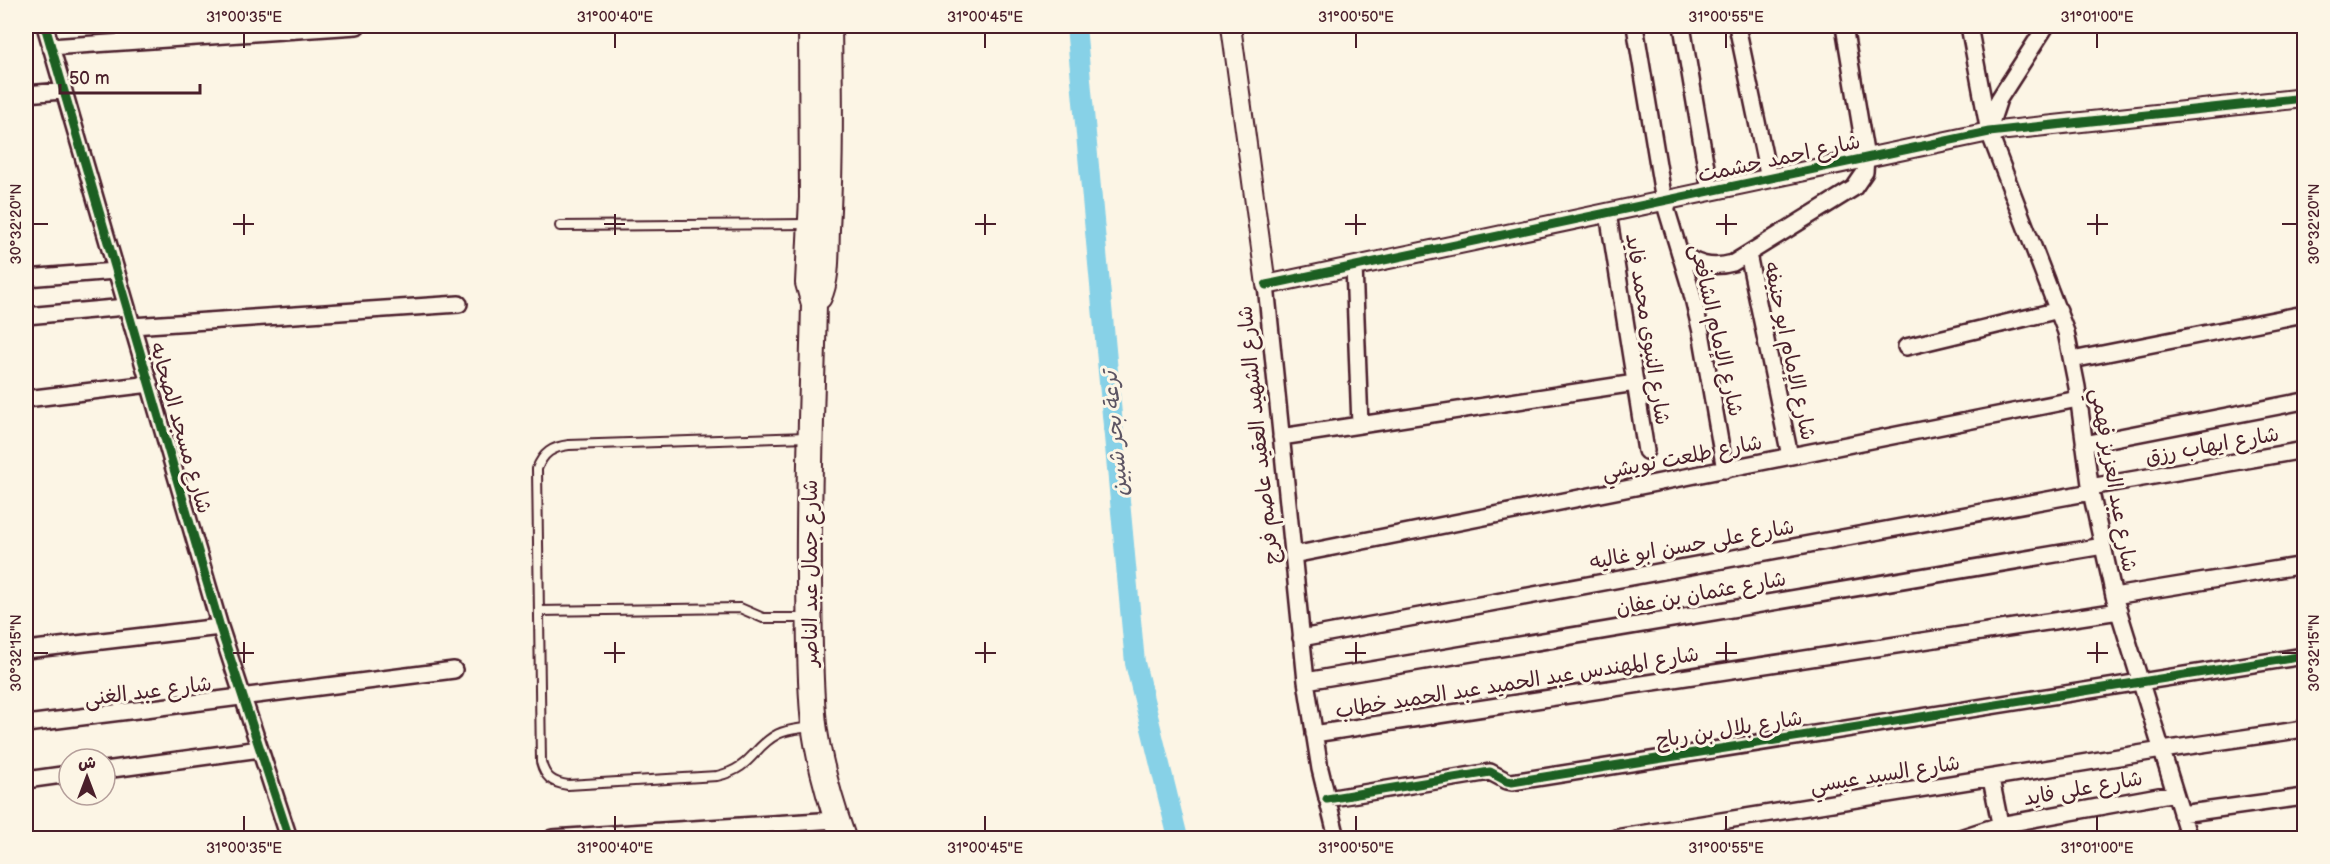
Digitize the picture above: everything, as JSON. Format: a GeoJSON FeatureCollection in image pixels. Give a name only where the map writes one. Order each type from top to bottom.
{"type":"FeatureCollection","features":[{"type":"Feature","properties":{"kind":"main road","name":"شارع جمال عبد الناصر"},"geometry":{"type":"LineString","coordinates":[[811,26],[808,284],[814,304],[810,660],[815,726],[826,783],[840,829]]}},
{"type":"Feature","properties":{"kind":"main road","name":"شارع جمال عبد الناصر"},"geometry":{"type":"LineString","coordinates":[[814,304],[825,278],[829,198],[829,26]]}},
{"type":"Feature","properties":{"kind":"street","name":"شارع مسجد الصحابه"},"geometry":{"type":"LineString","coordinates":[[45,26],[62,91],[241,697],[289,838]]}},
{"type":"Feature","properties":{"kind":"street"},"geometry":{"type":"LineString","coordinates":[[51,47],[357,26]]}},
{"type":"Feature","properties":{"kind":"street","name":"شارع الشهيد العقيد عاصم فرج"},"geometry":{"type":"LineString","coordinates":[[1231,26],[1266,285],[1306,681],[1314,734],[1337,838]]}},
{"type":"Feature","properties":{"kind":"street","name":"شارع الإمام الشافعى"},"geometry":{"type":"LineString","coordinates":[[1635,26],[1664,201],[1701,332],[1725,470]]}},
{"type":"Feature","properties":{"kind":"street"},"geometry":{"type":"LineString","coordinates":[[1682,26],[1710,191]]}},
{"type":"Feature","properties":{"kind":"street"},"geometry":{"type":"LineString","coordinates":[[1737,26],[1769,179]]}},
{"type":"Feature","properties":{"kind":"street"},"geometry":{"type":"LineString","coordinates":[[1678,251],[1693,261],[1712,267],[1733,263],[1854,188],[1864,172],[1866,158],[1844,26]]}},
{"type":"Feature","properties":{"kind":"street","name":"شارع عبد العزيز فهمي"},"geometry":{"type":"LineString","coordinates":[[1969,26],[1989,132],[2058,310],[2072,360],[2091,490],[2114,596],[2189,838]]}},
{"type":"Feature","properties":{"kind":"street"},"geometry":{"type":"LineString","coordinates":[[1989,132],[1999,99],[2046,26]]}},
{"type":"Feature","properties":{"kind":"street"},"geometry":{"type":"LineString","coordinates":[[26,94],[62,91]]}},
{"type":"Feature","properties":{"kind":"street","name":"شارع احمد حشمت"},"geometry":{"type":"LineString","coordinates":[[1266,285],[1989,132],[2304,98]]}},
{"type":"Feature","properties":{"kind":"street","name":"شارع النبوى محمد فايد"},"geometry":{"type":"LineString","coordinates":[[1608,213],[1646,451]]}},
{"type":"Feature","properties":{"kind":"street","name":"شارع الإمام ابو حنيفه"},"geometry":{"type":"LineString","coordinates":[[1748,254],[1790,456]]}},
{"type":"Feature","properties":{"kind":"street"},"geometry":{"type":"LineString","coordinates":[[1354,266],[1360,425]]}},
{"type":"Feature","properties":{"kind":"street"},"geometry":{"type":"LineString","coordinates":[[26,278],[115,271]]}},
{"type":"Feature","properties":{"kind":"street"},"geometry":{"type":"LineString","coordinates":[[132,326],[459,304]]}},
{"type":"Feature","properties":{"kind":"street"},"geometry":{"type":"LineString","coordinates":[[26,316],[126,307]]}},
{"type":"Feature","properties":{"kind":"street"},"geometry":{"type":"LineString","coordinates":[[1906,347],[2058,310]]}},
{"type":"Feature","properties":{"kind":"street"},"geometry":{"type":"LineString","coordinates":[[2072,360],[2304,314]]}},
{"type":"Feature","properties":{"kind":"street"},"geometry":{"type":"LineString","coordinates":[[1281,437],[1635,383]]}},
{"type":"Feature","properties":{"kind":"street"},"geometry":{"type":"LineString","coordinates":[[26,399],[150,384]]}},
{"type":"Feature","properties":{"kind":"street","name":"شارع طلعت نويشي"},"geometry":{"type":"LineString","coordinates":[[1293,555],[2078,399]]}},
{"type":"Feature","properties":{"kind":"street"},"geometry":{"type":"LineString","coordinates":[[2084,444],[2304,402]]}},
{"type":"Feature","properties":{"kind":"street","name":"شارع ايهاب رزق"},"geometry":{"type":"LineString","coordinates":[[2091,490],[2304,450]]}},
{"type":"Feature","properties":{"kind":"street","name":"شارع على حسن ابو غاليه"},"geometry":{"type":"LineString","coordinates":[[1301,638],[2091,490]]}},
{"type":"Feature","properties":{"kind":"street","name":"شارع عثمان بن عفان"},"geometry":{"type":"LineString","coordinates":[[1306,681],[2103,546]]}},
{"type":"Feature","properties":{"kind":"street"},"geometry":{"type":"LineString","coordinates":[[2114,596],[2304,565]]}},
{"type":"Feature","properties":{"kind":"street","name":"شارع المهندس عبد الحميد عبد الحميد خطاب"},"geometry":{"type":"LineString","coordinates":[[1314,734],[2119,611]]}},
{"type":"Feature","properties":{"kind":"street"},"geometry":{"type":"LineString","coordinates":[[26,650],[220,627]]}},
{"type":"Feature","properties":{"kind":"street","name":"شارع بلال بن رباح"},"geometry":{"type":"LineString","coordinates":[[1327,799],[1490,771],[1512,782],[2304,656]]}},
{"type":"Feature","properties":{"kind":"street","name":"شارع عبد الغنى"},"geometry":{"type":"LineString","coordinates":[[26,724],[454,670]]}},
{"type":"Feature","properties":{"kind":"street","name":"شارع السيد عيسي"},"geometry":{"type":"LineString","coordinates":[[1615,838],[2304,729]]}},
{"type":"Feature","properties":{"kind":"street"},"geometry":{"type":"LineString","coordinates":[[117,768],[260,749]]}},
{"type":"Feature","properties":{"kind":"street"},"geometry":{"type":"LineString","coordinates":[[26,780],[57,776]]}},
{"type":"Feature","properties":{"kind":"street"},"geometry":{"type":"LineString","coordinates":[[1991,779],[2001,832]]}},
{"type":"Feature","properties":{"kind":"street","name":"شارع على فايد"},"geometry":{"type":"LineString","coordinates":[[1960,838],[2001,832],[2175,793]]}},
{"type":"Feature","properties":{"kind":"street"},"geometry":{"type":"LineString","coordinates":[[2181,814],[2304,797]]}},
{"type":"Feature","properties":{"kind":"street"},"geometry":{"type":"LineString","coordinates":[[552,838],[840,829]]}},
{"type":"Feature","properties":{"kind":"lane"},"geometry":{"type":"LineString","coordinates":[[560,226],[810,224]]}},
{"type":"Feature","properties":{"kind":"lane"},"geometry":{"type":"LineString","coordinates":[[811,436],[569,445],[558,446],[548,451],[541,459],[537,469],[541,762],[549,779],[558,784],[568,785],[727,774],[745,764],[777,735],[815,726]]}},
{"type":"Feature","properties":{"kind":"lane"},"geometry":{"type":"LineString","coordinates":[[539,611],[740,608],[763,618],[810,618]]}},
{"type":"Feature","properties":{"kind":"waterway","name":"ترعة بحر شبين"},"geometry":{"type":"LineString","coordinates":[[1076,26],[1135,663],[1178,838]]}},
{"type":"Feature","properties":{"kind":"cycle path"},"geometry":{"type":"LineString","coordinates":[[45,26],[220,627],[289,838]]}},
{"type":"Feature","properties":{"kind":"cycle path"},"geometry":{"type":"LineString","coordinates":[[1266,285],[1989,132],[2304,98]]}},
{"type":"Feature","properties":{"kind":"cycle path"},"geometry":{"type":"LineString","coordinates":[[1327,799],[1490,772],[1512,782],[2304,656]]}}]}
